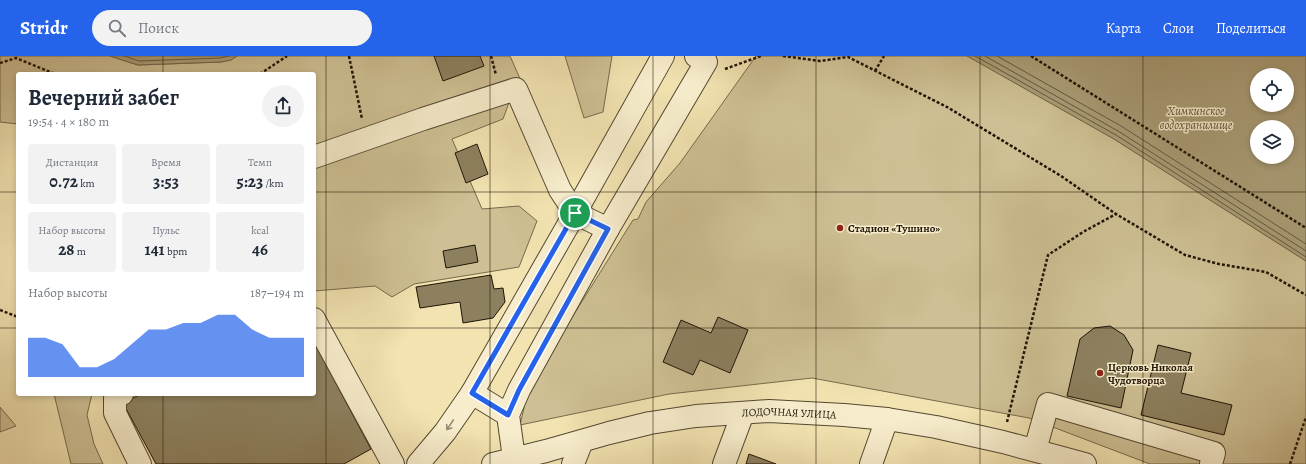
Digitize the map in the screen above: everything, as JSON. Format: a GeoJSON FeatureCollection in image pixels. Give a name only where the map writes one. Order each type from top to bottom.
{"type":"FeatureCollection","features":[{"type":"Feature","properties":{"kind":"street"},"geometry":{"type":"LineString","coordinates":[[418,464],[445,432],[472,393],[663,56]]}},
{"type":"Feature","properties":{"kind":"street"},"geometry":{"type":"LineString","coordinates":[[514,458],[508,415],[519,390],[608,229],[706,62],[696,56]]}},
{"type":"Feature","properties":{"kind":"street"},"geometry":{"type":"LineString","coordinates":[[316,156],[516,89],[560,190],[575,213],[608,229]]}},
{"type":"Feature","properties":{"kind":"street"},"geometry":{"type":"LineString","coordinates":[[316,323],[392,464]]}},
{"type":"Feature","properties":{"kind":"street"},"geometry":{"type":"LineString","coordinates":[[472,393],[508,415]]}},
{"type":"Feature","properties":{"kind":"street"},"geometry":{"type":"LineString","coordinates":[[118,396],[115,413],[140,464]]}},
{"type":"Feature","properties":{"kind":"street"},"geometry":{"type":"LineString","coordinates":[[1025,454],[1048,404],[1214,453],[1211,464]]}},
{"type":"Feature","properties":{"kind":"street","name":"ЛОДОЧНАЯ УЛИЦА"},"geometry":{"type":"LineString","coordinates":[[493,464],[650,423],[696,416],[769,411],[887,419],[936,427],[1002,442],[1025,454],[1085,464]]}},
{"type":"Feature","properties":{"kind":"street"},"geometry":{"type":"LineString","coordinates":[[724,464],[743,413]]}},
{"type":"Feature","properties":{"kind":"street"},"geometry":{"type":"LineString","coordinates":[[871,464],[887,419]]}},
{"type":"Feature","properties":{"kind":"street"},"geometry":{"type":"LineString","coordinates":[[573,464],[582,441]]}},
{"type":"Feature","properties":{"kind":"path"},"geometry":{"type":"LineString","coordinates":[[263,72],[287,56]]}},
{"type":"Feature","properties":{"kind":"path"},"geometry":{"type":"LineString","coordinates":[[349,56],[367,139]]}},
{"type":"Feature","properties":{"kind":"path"},"geometry":{"type":"LineString","coordinates":[[724,70],[762,56]]}},
{"type":"Feature","properties":{"kind":"path"},"geometry":{"type":"LineString","coordinates":[[783,56],[820,61],[848,57],[947,107],[1061,176],[1116,214],[1185,255],[1219,264],[1266,272],[1306,295]]}},
{"type":"Feature","properties":{"kind":"path"},"geometry":{"type":"LineString","coordinates":[[875,71],[884,56]]}},
{"type":"Feature","properties":{"kind":"path"},"geometry":{"type":"LineString","coordinates":[[1031,56],[1306,228]]}},
{"type":"Feature","properties":{"kind":"path"},"geometry":{"type":"LineString","coordinates":[[0,63],[16,58],[50,72]]}},
{"type":"Feature","properties":{"kind":"path"},"geometry":{"type":"LineString","coordinates":[[1007,422],[1048,255],[1083,232],[1116,214]]}},
{"type":"Feature","properties":{"kind":"path"},"geometry":{"type":"LineString","coordinates":[[0,310],[16,315]]}},
{"type":"Feature","properties":{"kind":"path"},"geometry":{"type":"LineString","coordinates":[[1290,464],[1306,417]]}},
{"type":"Feature","properties":{"kind":"shaded area"},"geometry":{"type":"Polygon","coordinates":[[[0,56],[110,56],[138,65],[221,62],[231,60],[237,56],[510,56],[563,176],[511,97],[503,119],[452,139],[482,209],[519,206],[537,221],[519,267],[414,284],[392,297],[375,286],[316,291],[316,72],[16,72],[16,124],[0,122],[0,56]]]}},
{"type":"Feature","properties":{"kind":"shaded area"},"geometry":{"type":"Polygon","coordinates":[[[565,56],[612,56],[603,112],[584,118],[565,56]]]}},
{"type":"Feature","properties":{"kind":"shaded area"},"geometry":{"type":"Polygon","coordinates":[[[756,56],[968,56],[1114,139],[1306,261],[1306,464],[1150,464],[1029,418],[812,378],[669,394],[520,425],[529,386],[633,220],[638,219],[646,202],[680,163],[756,56]]]}},
{"type":"Feature","properties":{"kind":"shaded area"},"geometry":{"type":"Polygon","coordinates":[[[54,396],[92,396],[87,415],[94,444],[103,464],[71,464],[54,396]]]}},
{"type":"Feature","properties":{"kind":"shaded area"},"geometry":{"type":"Polygon","coordinates":[[[0,407],[16,426],[0,432],[0,407]]]}},
{"type":"Feature","properties":{"kind":"water"},"geometry":{"type":"Polygon","coordinates":[[[110,56],[237,56],[231,60],[221,62],[138,65],[110,56]]]}},
{"type":"Feature","properties":{"kind":"water","name":"Химкинское водохранилище"},"geometry":{"type":"Polygon","coordinates":[[[967,56],[1306,56],[1306,261],[1114,139],[967,56]]]}},
{"type":"Feature","properties":{"kind":"building"},"geometry":{"type":"Polygon","coordinates":[[[434,56],[480,56],[484,66],[443,81],[434,56]]]}},
{"type":"Feature","properties":{"kind":"building"},"geometry":{"type":"Polygon","coordinates":[[[477,144],[488,174],[466,183],[455,153],[477,144]]]}},
{"type":"Feature","properties":{"kind":"building"},"geometry":{"type":"Polygon","coordinates":[[[475,245],[478,262],[446,268],[443,251],[475,245]]]}},
{"type":"Feature","properties":{"kind":"building"},"geometry":{"type":"Polygon","coordinates":[[[491,275],[494,289],[503,288],[505,302],[493,318],[463,323],[460,302],[420,308],[416,287],[491,275]]]}},
{"type":"Feature","properties":{"kind":"building"},"geometry":{"type":"Polygon","coordinates":[[[718,317],[748,330],[730,373],[700,360],[693,375],[663,362],[681,320],[711,333],[718,317]]]}},
{"type":"Feature","properties":{"kind":"building","name":"Церковь Николая Чудотворца"},"geometry":{"type":"Polygon","coordinates":[[[1110,326],[1124,335],[1133,350],[1121,408],[1067,396],[1080,339],[1094,328],[1110,326]]]}},
{"type":"Feature","properties":{"kind":"building"},"geometry":{"type":"Polygon","coordinates":[[[1158,345],[1191,353],[1181,393],[1232,405],[1224,435],[1141,415],[1158,345]]]}},
{"type":"Feature","properties":{"kind":"building"},"geometry":{"type":"Polygon","coordinates":[[[316,346],[371,449],[344,464],[156,464],[123,403],[137,396],[316,396],[316,346]]]}},
{"type":"Feature","properties":{"kind":"building"},"geometry":{"type":"Polygon","coordinates":[[[749,454],[776,464],[746,464],[749,454]]]}},
{"type":"Feature","properties":{"kind":"place","name":"Стадион «Тушино»"},"geometry":{"type":"Point","coordinates":[840,228]}},
{"type":"Feature","properties":{"kind":"place","name":"Церковь Николая Чудотворца"},"geometry":{"type":"Point","coordinates":[1100,373]}},
{"type":"Feature","properties":{"kind":"route"},"geometry":{"type":"LineString","coordinates":[[575,213],[608,229],[519,390],[508,415],[472,393],[575,213]]}}]}
